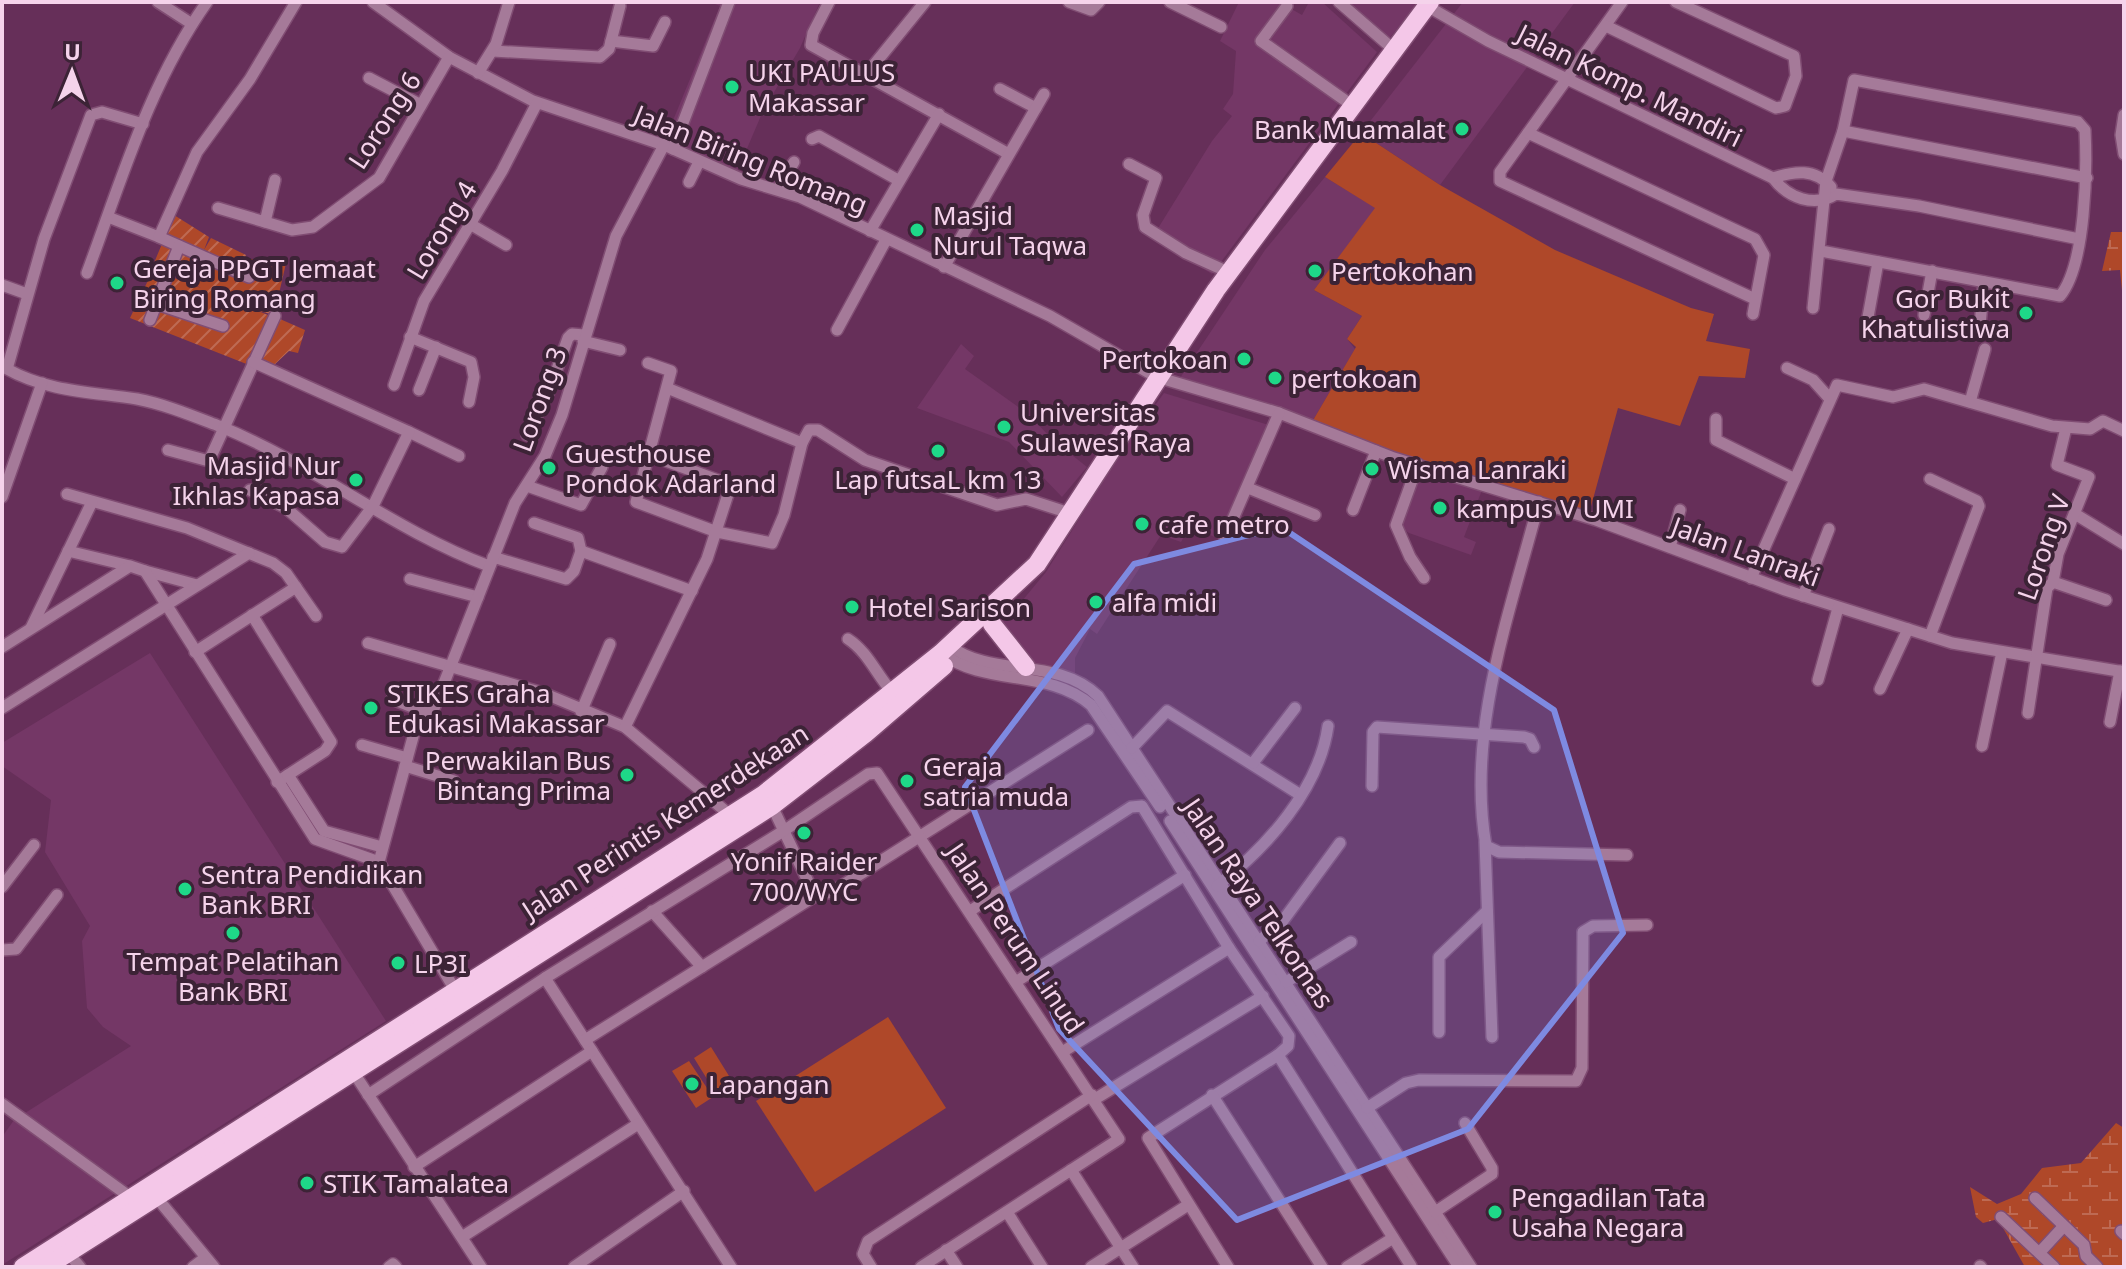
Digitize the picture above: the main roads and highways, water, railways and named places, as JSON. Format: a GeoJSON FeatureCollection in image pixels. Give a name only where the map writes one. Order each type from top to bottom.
{"type":"FeatureCollection","features":[{"type":"Feature","properties":{"kind":"highway","name":"Jalan Perintis Kemerdekaan"},"geometry":{"type":"LineString","coordinates":[[37,1265],[74,1260],[157,1198],[354,1073],[730,815],[768,800],[892,692],[992,624],[1050,563],[1228,272],[1429,4]]}},
{"type":"Feature","properties":{"kind":"highway","name":"Jalan Perintis Kemerdekaan"},"geometry":{"type":"LineString","coordinates":[[37,1265],[130,1197],[455,990],[516,959],[768,800],[865,734],[1037,564],[1163,379],[1349,126],[1356,102]]}},
{"type":"Feature","properties":{"kind":"highway"},"geometry":{"type":"LineString","coordinates":[[992,624],[1026,667]]}},
{"type":"Feature","properties":{"kind":"place","name":"UKI PAULUS Makassar"},"geometry":{"type":"Point","coordinates":[732,87]}},
{"type":"Feature","properties":{"kind":"place","name":"Bank Muamalat"},"geometry":{"type":"Point","coordinates":[1462,129]}},
{"type":"Feature","properties":{"kind":"place","name":"Masjid Nurul Taqwa"},"geometry":{"type":"Point","coordinates":[917,230]}},
{"type":"Feature","properties":{"kind":"place","name":"Pertokohan"},"geometry":{"type":"Point","coordinates":[1315,271]}},
{"type":"Feature","properties":{"kind":"place","name":"Gereja PPGT Jemaat Biring Romang"},"geometry":{"type":"Point","coordinates":[117,283]}},
{"type":"Feature","properties":{"kind":"place","name":"Gor Bukit Khatulistiwa"},"geometry":{"type":"Point","coordinates":[2026,313]}},
{"type":"Feature","properties":{"kind":"place","name":"Pertokoan"},"geometry":{"type":"Point","coordinates":[1244,359]}},
{"type":"Feature","properties":{"kind":"place","name":"pertokoan"},"geometry":{"type":"Point","coordinates":[1275,378]}},
{"type":"Feature","properties":{"kind":"place","name":"Universitas Sulawesi Raya"},"geometry":{"type":"Point","coordinates":[1004,427]}},
{"type":"Feature","properties":{"kind":"place","name":"Lap futsaL km 13"},"geometry":{"type":"Point","coordinates":[938,451]}},
{"type":"Feature","properties":{"kind":"place","name":"Guesthouse Pondok Adarland"},"geometry":{"type":"Point","coordinates":[549,468]}},
{"type":"Feature","properties":{"kind":"place","name":"Wisma Lanraki"},"geometry":{"type":"Point","coordinates":[1372,469]}},
{"type":"Feature","properties":{"kind":"place","name":"Masjid Nur Ikhlas Kapasa"},"geometry":{"type":"Point","coordinates":[356,480]}},
{"type":"Feature","properties":{"kind":"place","name":"kampus V UMI"},"geometry":{"type":"Point","coordinates":[1440,508]}},
{"type":"Feature","properties":{"kind":"place","name":"cafe metro"},"geometry":{"type":"Point","coordinates":[1142,524]}},
{"type":"Feature","properties":{"kind":"place","name":"alfa midi"},"geometry":{"type":"Point","coordinates":[1096,602]}},
{"type":"Feature","properties":{"kind":"place","name":"Hotel Sarison"},"geometry":{"type":"Point","coordinates":[852,607]}},
{"type":"Feature","properties":{"kind":"place","name":"STIKES Graha Edukasi Makassar"},"geometry":{"type":"Point","coordinates":[371,708]}},
{"type":"Feature","properties":{"kind":"place","name":"Perwakilan Bus Bintang Prima"},"geometry":{"type":"Point","coordinates":[627,775]}},
{"type":"Feature","properties":{"kind":"place","name":"Geraja satria muda"},"geometry":{"type":"Point","coordinates":[907,781]}},
{"type":"Feature","properties":{"kind":"place","name":"Yonif Raider 700/WYC"},"geometry":{"type":"Point","coordinates":[804,833]}},
{"type":"Feature","properties":{"kind":"place","name":"Sentra Pendidikan Bank BRI"},"geometry":{"type":"Point","coordinates":[185,889]}},
{"type":"Feature","properties":{"kind":"place","name":"Tempat Pelatihan Bank BRI"},"geometry":{"type":"Point","coordinates":[233,933]}},
{"type":"Feature","properties":{"kind":"place","name":"LP3I"},"geometry":{"type":"Point","coordinates":[398,963]}},
{"type":"Feature","properties":{"kind":"place","name":"Lapangan"},"geometry":{"type":"Point","coordinates":[692,1084]}},
{"type":"Feature","properties":{"kind":"place","name":"STIK Tamalatea"},"geometry":{"type":"Point","coordinates":[307,1183]}},
{"type":"Feature","properties":{"kind":"place","name":"Pengadilan Tata Usaha Negara"},"geometry":{"type":"Point","coordinates":[1495,1212]}}]}
